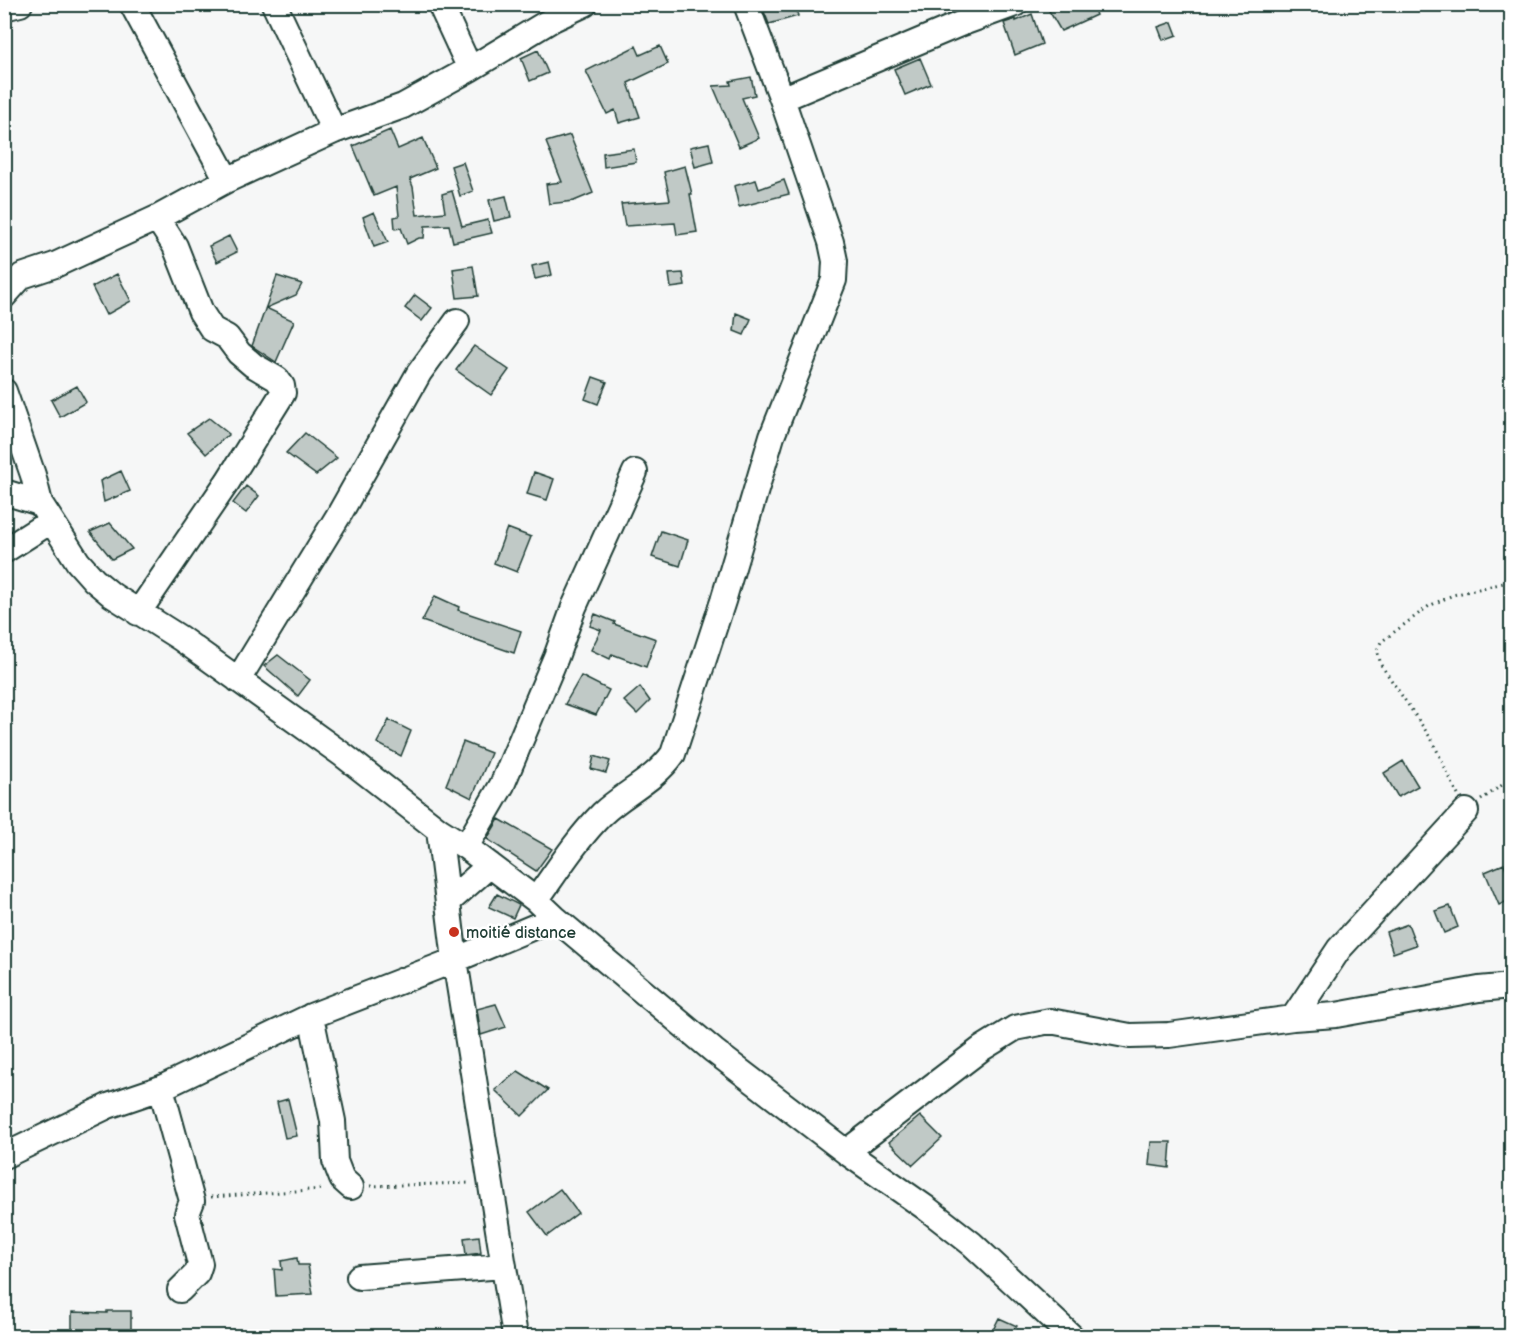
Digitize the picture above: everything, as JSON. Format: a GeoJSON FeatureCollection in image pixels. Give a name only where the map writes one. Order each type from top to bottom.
{"type":"FeatureCollection","features":[{"type":"Feature","properties":{"kind":"street"},"geometry":{"type":"LineString","coordinates":[[4,8],[20,4]]}},
{"type":"Feature","properties":{"kind":"street"},"geometry":{"type":"LineString","coordinates":[[132,4],[227,180]]}},
{"type":"Feature","properties":{"kind":"street"},"geometry":{"type":"LineString","coordinates":[[274,4],[334,131]]}},
{"type":"Feature","properties":{"kind":"street"},"geometry":{"type":"LineString","coordinates":[[440,4],[470,69]]}},
{"type":"Feature","properties":{"kind":"street"},"geometry":{"type":"LineString","coordinates":[[4,296],[13,276],[55,265],[157,218],[227,180],[334,131],[403,106],[585,4]]}},
{"type":"Feature","properties":{"kind":"street"},"geometry":{"type":"LineString","coordinates":[[536,900],[576,844],[602,814],[664,767],[673,754],[723,601],[772,436],[834,280],[836,261],[831,242],[782,99],[746,4]]}},
{"type":"Feature","properties":{"kind":"street"},"geometry":{"type":"LineString","coordinates":[[782,99],[960,24],[1015,4]]}},
{"type":"Feature","properties":{"kind":"street"},"geometry":{"type":"LineString","coordinates":[[138,613],[228,481],[283,393],[278,379],[253,365],[239,353],[227,337],[212,329],[201,312],[175,246],[157,218]]}},
{"type":"Feature","properties":{"kind":"street"},"geometry":{"type":"LineString","coordinates":[[238,680],[340,513],[419,373],[457,321]]}},
{"type":"Feature","properties":{"kind":"street"},"geometry":{"type":"LineString","coordinates":[[4,391],[46,512],[78,562],[94,580],[138,613],[180,638],[343,755],[439,831],[466,846],[536,900],[714,1051],[846,1152],[926,1208],[972,1244],[1071,1336]]}},
{"type":"Feature","properties":{"kind":"street"},"geometry":{"type":"LineString","coordinates":[[466,846],[502,785],[556,657],[574,607],[635,472]]}},
{"type":"Feature","properties":{"kind":"street"},"geometry":{"type":"LineString","coordinates":[[4,492],[46,512]]}},
{"type":"Feature","properties":{"kind":"street"},"geometry":{"type":"LineString","coordinates":[[4,551],[46,512]]}},
{"type":"Feature","properties":{"kind":"street"},"geometry":{"type":"LineString","coordinates":[[1293,1018],[1339,949],[1466,811]]}},
{"type":"Feature","properties":{"kind":"street"},"geometry":{"type":"LineString","coordinates":[[439,831],[455,960],[515,1336]]}},
{"type":"Feature","properties":{"kind":"street"},"geometry":{"type":"LineString","coordinates":[[448,902],[490,865]]}},
{"type":"Feature","properties":{"kind":"street"},"geometry":{"type":"LineString","coordinates":[[4,1156],[108,1107],[161,1088],[311,1016],[555,918]]}},
{"type":"Feature","properties":{"kind":"street"},"geometry":{"type":"LineString","coordinates":[[846,1152],[981,1048],[1015,1028],[1050,1021],[1130,1036],[1169,1035],[1293,1018],[1336,1015],[1479,989],[1512,986]]}},
{"type":"Feature","properties":{"kind":"street"},"geometry":{"type":"LineString","coordinates":[[311,1016],[333,1120],[335,1161],[342,1179],[351,1187]]}},
{"type":"Feature","properties":{"kind":"street"},"geometry":{"type":"LineString","coordinates":[[161,1088],[192,1201],[187,1214],[200,1264],[197,1274],[180,1290]]}},
{"type":"Feature","properties":{"kind":"street"},"geometry":{"type":"LineString","coordinates":[[359,1277],[504,1266]]}},
{"type":"Feature","properties":{"kind":"path"},"geometry":{"type":"LineString","coordinates":[[1512,581],[1453,596],[1429,606],[1381,642],[1377,650],[1381,665],[1432,740],[1466,811],[1512,778]]}},
{"type":"Feature","properties":{"kind":"building"},"geometry":{"type":"Polygon","coordinates":[[[761,4],[795,4],[798,16],[769,24],[761,4]]]}},
{"type":"Feature","properties":{"kind":"building"},"geometry":{"type":"Polygon","coordinates":[[[1045,4],[1092,4],[1096,15],[1061,31],[1045,4]]]}},
{"type":"Feature","properties":{"kind":"building"},"geometry":{"type":"Polygon","coordinates":[[[1032,14],[1042,44],[1015,55],[1004,23],[1032,14]]]}},
{"type":"Feature","properties":{"kind":"building"},"geometry":{"type":"Polygon","coordinates":[[[1172,22],[1177,35],[1163,40],[1158,27],[1172,22]]]}},
{"type":"Feature","properties":{"kind":"building"},"geometry":{"type":"Polygon","coordinates":[[[636,46],[640,55],[660,46],[668,64],[628,83],[640,117],[619,123],[615,110],[607,114],[586,71],[636,46]]]}},
{"type":"Feature","properties":{"kind":"building"},"geometry":{"type":"Polygon","coordinates":[[[538,50],[548,73],[530,81],[521,58],[538,50]]]}},
{"type":"Feature","properties":{"kind":"building"},"geometry":{"type":"Polygon","coordinates":[[[920,58],[931,84],[905,95],[894,69],[920,58]]]}},
{"type":"Feature","properties":{"kind":"building"},"geometry":{"type":"Polygon","coordinates":[[[751,77],[755,95],[742,98],[759,138],[739,147],[713,86],[731,85],[730,81],[751,77]]]}},
{"type":"Feature","properties":{"kind":"building"},"geometry":{"type":"Polygon","coordinates":[[[390,130],[398,149],[423,138],[436,168],[410,179],[417,215],[445,212],[442,194],[452,191],[462,226],[488,220],[492,233],[453,242],[449,225],[425,226],[424,238],[407,244],[401,228],[395,229],[394,217],[399,216],[396,187],[374,196],[353,146],[390,130]]]}},
{"type":"Feature","properties":{"kind":"building"},"geometry":{"type":"Polygon","coordinates":[[[570,135],[593,193],[574,201],[549,204],[546,184],[562,182],[546,142],[570,135]]]}},
{"type":"Feature","properties":{"kind":"building"},"geometry":{"type":"Polygon","coordinates":[[[709,143],[713,162],[695,167],[690,147],[709,143]]]}},
{"type":"Feature","properties":{"kind":"building"},"geometry":{"type":"Polygon","coordinates":[[[634,149],[636,162],[604,167],[603,153],[634,149]]]}},
{"type":"Feature","properties":{"kind":"building"},"geometry":{"type":"Polygon","coordinates":[[[463,162],[473,191],[460,196],[451,166],[463,162]]]}},
{"type":"Feature","properties":{"kind":"building"},"geometry":{"type":"Polygon","coordinates":[[[685,166],[692,194],[690,194],[697,232],[677,235],[675,223],[625,226],[621,204],[670,200],[664,172],[685,166]]]}},
{"type":"Feature","properties":{"kind":"building"},"geometry":{"type":"Polygon","coordinates":[[[756,180],[759,189],[784,180],[789,194],[739,207],[734,186],[756,180]]]}},
{"type":"Feature","properties":{"kind":"building"},"geometry":{"type":"Polygon","coordinates":[[[506,196],[511,217],[494,221],[489,200],[506,196]]]}},
{"type":"Feature","properties":{"kind":"building"},"geometry":{"type":"Polygon","coordinates":[[[374,212],[388,242],[374,247],[363,217],[374,212]]]}},
{"type":"Feature","properties":{"kind":"building"},"geometry":{"type":"Polygon","coordinates":[[[229,236],[237,252],[217,262],[209,246],[229,236]]]}},
{"type":"Feature","properties":{"kind":"building"},"geometry":{"type":"Polygon","coordinates":[[[549,262],[552,275],[535,279],[532,266],[549,262]]]}},
{"type":"Feature","properties":{"kind":"building"},"geometry":{"type":"Polygon","coordinates":[[[473,266],[478,296],[457,298],[453,269],[473,266]]]}},
{"type":"Feature","properties":{"kind":"building"},"geometry":{"type":"Polygon","coordinates":[[[683,273],[685,286],[671,288],[669,274],[683,273]]]}},
{"type":"Feature","properties":{"kind":"building"},"geometry":{"type":"Polygon","coordinates":[[[117,274],[131,301],[106,315],[92,287],[117,274]]]}},
{"type":"Feature","properties":{"kind":"building"},"geometry":{"type":"Polygon","coordinates":[[[277,276],[302,284],[296,295],[266,308],[294,321],[276,362],[252,346],[277,276]]]}},
{"type":"Feature","properties":{"kind":"building"},"geometry":{"type":"Polygon","coordinates":[[[415,295],[432,308],[422,321],[405,308],[415,295]]]}},
{"type":"Feature","properties":{"kind":"building"},"geometry":{"type":"Polygon","coordinates":[[[736,313],[751,319],[744,335],[734,331],[736,313]]]}},
{"type":"Feature","properties":{"kind":"building"},"geometry":{"type":"Polygon","coordinates":[[[474,346],[509,370],[491,395],[456,370],[474,346]]]}},
{"type":"Feature","properties":{"kind":"building"},"geometry":{"type":"Polygon","coordinates":[[[593,377],[607,382],[598,404],[585,399],[593,377]]]}},
{"type":"Feature","properties":{"kind":"building"},"geometry":{"type":"Polygon","coordinates":[[[77,386],[86,402],[60,417],[51,400],[77,386]]]}},
{"type":"Feature","properties":{"kind":"building"},"geometry":{"type":"Polygon","coordinates":[[[209,418],[229,434],[206,454],[187,433],[209,418]]]}},
{"type":"Feature","properties":{"kind":"building"},"geometry":{"type":"Polygon","coordinates":[[[305,433],[337,458],[316,475],[286,453],[305,433]]]}},
{"type":"Feature","properties":{"kind":"building"},"geometry":{"type":"Polygon","coordinates":[[[121,471],[130,491],[104,502],[100,481],[121,471]]]}},
{"type":"Feature","properties":{"kind":"building"},"geometry":{"type":"Polygon","coordinates":[[[534,472],[554,479],[547,500],[527,494],[534,472]]]}},
{"type":"Feature","properties":{"kind":"building"},"geometry":{"type":"Polygon","coordinates":[[[246,486],[259,496],[246,513],[233,503],[246,486]]]}},
{"type":"Feature","properties":{"kind":"building"},"geometry":{"type":"Polygon","coordinates":[[[110,523],[132,549],[112,559],[90,532],[110,523]]]}},
{"type":"Feature","properties":{"kind":"building"},"geometry":{"type":"Polygon","coordinates":[[[507,528],[531,537],[517,572],[494,563],[507,528]]]}},
{"type":"Feature","properties":{"kind":"building"},"geometry":{"type":"Polygon","coordinates":[[[661,531],[688,540],[680,566],[652,557],[661,531]]]}},
{"type":"Feature","properties":{"kind":"building"},"geometry":{"type":"Polygon","coordinates":[[[435,596],[459,607],[458,610],[521,631],[514,653],[422,621],[435,596]]]}},
{"type":"Feature","properties":{"kind":"building"},"geometry":{"type":"Polygon","coordinates":[[[595,614],[615,622],[614,624],[656,639],[646,667],[612,654],[610,659],[591,650],[601,630],[590,626],[595,614]]]}},
{"type":"Feature","properties":{"kind":"building"},"geometry":{"type":"Polygon","coordinates":[[[278,655],[310,680],[298,696],[264,666],[278,655]]]}},
{"type":"Feature","properties":{"kind":"building"},"geometry":{"type":"Polygon","coordinates":[[[581,676],[609,690],[596,715],[565,704],[581,676]]]}},
{"type":"Feature","properties":{"kind":"building"},"geometry":{"type":"Polygon","coordinates":[[[640,687],[650,701],[637,714],[624,701],[640,687]]]}},
{"type":"Feature","properties":{"kind":"building"},"geometry":{"type":"Polygon","coordinates":[[[389,720],[411,731],[401,756],[377,743],[389,720]]]}},
{"type":"Feature","properties":{"kind":"building"},"geometry":{"type":"Polygon","coordinates":[[[463,742],[491,753],[472,798],[446,785],[463,742]]]}},
{"type":"Feature","properties":{"kind":"building"},"geometry":{"type":"Polygon","coordinates":[[[594,756],[610,761],[606,773],[591,769],[594,756]]]}},
{"type":"Feature","properties":{"kind":"building"},"geometry":{"type":"Polygon","coordinates":[[[1403,761],[1418,786],[1398,797],[1384,773],[1403,761]]]}},
{"type":"Feature","properties":{"kind":"building"},"geometry":{"type":"Polygon","coordinates":[[[499,819],[552,849],[536,871],[487,839],[499,819]]]}},
{"type":"Feature","properties":{"kind":"building"},"geometry":{"type":"Polygon","coordinates":[[[1504,864],[1512,882],[1512,899],[1499,905],[1485,872],[1504,864]]]}},
{"type":"Feature","properties":{"kind":"building"},"geometry":{"type":"Polygon","coordinates":[[[497,894],[519,905],[513,918],[489,907],[497,894]]]}},
{"type":"Feature","properties":{"kind":"building"},"geometry":{"type":"Polygon","coordinates":[[[1450,906],[1458,927],[1444,933],[1435,911],[1450,906]]]}},
{"type":"Feature","properties":{"kind":"building"},"geometry":{"type":"Polygon","coordinates":[[[1408,924],[1416,945],[1393,953],[1386,932],[1408,924]]]}},
{"type":"Feature","properties":{"kind":"building"},"geometry":{"type":"Polygon","coordinates":[[[496,1004],[506,1027],[481,1035],[477,1009],[496,1004]]]}},
{"type":"Feature","properties":{"kind":"building"},"geometry":{"type":"Polygon","coordinates":[[[518,1071],[548,1090],[522,1116],[495,1090],[518,1071]]]}},
{"type":"Feature","properties":{"kind":"building"},"geometry":{"type":"Polygon","coordinates":[[[288,1099],[297,1136],[285,1138],[277,1102],[288,1099]]]}},
{"type":"Feature","properties":{"kind":"building"},"geometry":{"type":"Polygon","coordinates":[[[920,1116],[942,1138],[913,1165],[889,1142],[920,1116]]]}},
{"type":"Feature","properties":{"kind":"building"},"geometry":{"type":"Polygon","coordinates":[[[1151,1142],[1171,1142],[1169,1168],[1149,1165],[1151,1142]]]}},
{"type":"Feature","properties":{"kind":"building"},"geometry":{"type":"Polygon","coordinates":[[[560,1189],[578,1213],[547,1236],[529,1212],[560,1189]]]}},
{"type":"Feature","properties":{"kind":"building"},"geometry":{"type":"Polygon","coordinates":[[[479,1236],[481,1253],[466,1255],[464,1238],[479,1236]]]}},
{"type":"Feature","properties":{"kind":"building"},"geometry":{"type":"Polygon","coordinates":[[[297,1258],[298,1265],[308,1265],[313,1294],[276,1296],[274,1269],[282,1270],[281,1261],[297,1258]]]}},
{"type":"Feature","properties":{"kind":"building"},"geometry":{"type":"Polygon","coordinates":[[[107,1311],[131,1311],[131,1336],[72,1336],[72,1312],[107,1313],[107,1311]]]}},
{"type":"Feature","properties":{"kind":"building"},"geometry":{"type":"Polygon","coordinates":[[[999,1318],[1017,1326],[1010,1336],[990,1336],[999,1318]]]}},
{"type":"Feature","properties":{"kind":"place","name":"moitié distance"},"geometry":{"type":"Point","coordinates":[454,932]}}]}
